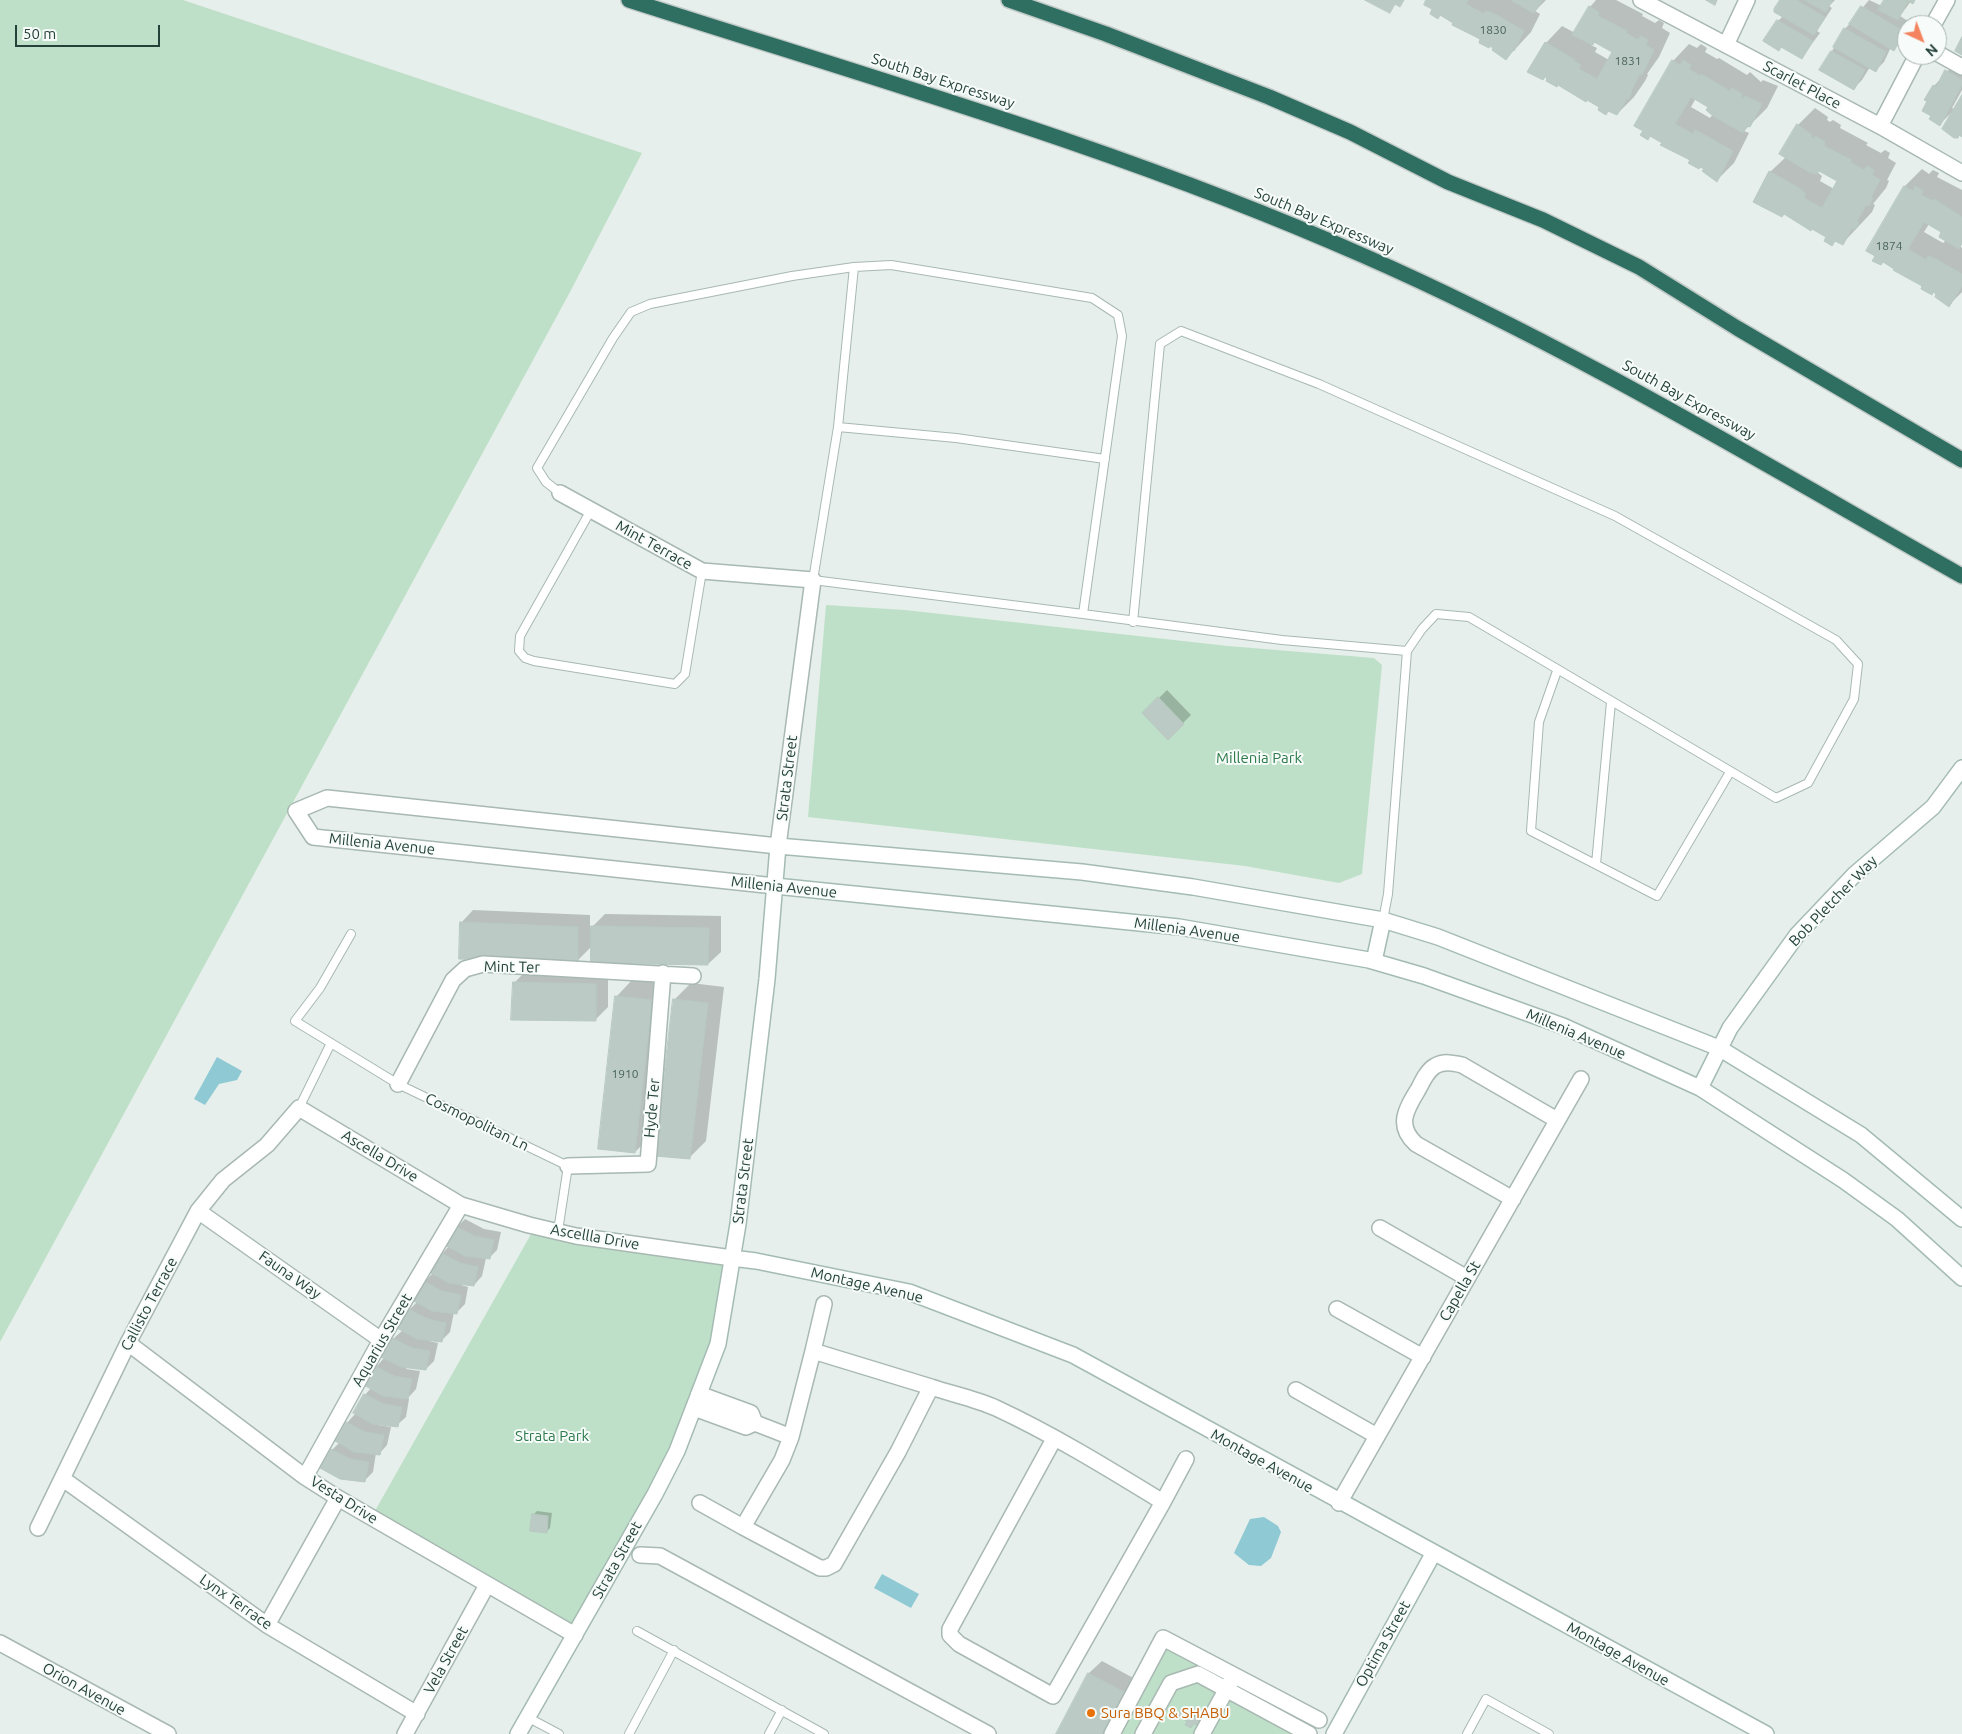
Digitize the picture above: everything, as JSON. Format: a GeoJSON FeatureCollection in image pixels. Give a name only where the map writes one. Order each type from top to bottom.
{"type":"FeatureCollection","features":[{"type":"Feature","properties":{"kind":"highway","name":"South Bay Expressway"},"geometry":{"type":"LineString","coordinates":[[629,0],[932,96],[1104,153],[1286,222],[1363,255],[1514,326],[1604,373],[1962,576]]}},
{"type":"Feature","properties":{"kind":"highway"},"geometry":{"type":"LineString","coordinates":[[1009,0],[1106,34],[1269,97],[1350,132],[1448,182],[1543,220],[1639,267],[1737,328],[1962,460]]}},
{"type":"Feature","properties":{"kind":"street","name":"Scarlet Place"},"geometry":{"type":"LineString","coordinates":[[1641,0],[1880,126],[1962,173]]}},
{"type":"Feature","properties":{"kind":"street"},"geometry":{"type":"LineString","coordinates":[[1726,45],[1747,0]]}},
{"type":"Feature","properties":{"kind":"street"},"geometry":{"type":"LineString","coordinates":[[1939,15],[1947,0]]}},
{"type":"Feature","properties":{"kind":"street"},"geometry":{"type":"LineString","coordinates":[[1947,59],[1962,67]]}},
{"type":"Feature","properties":{"kind":"street"},"geometry":{"type":"LineString","coordinates":[[1880,126],[1912,65]]}},
{"type":"Feature","properties":{"kind":"street","name":"Mint Terrace"},"geometry":{"type":"LineString","coordinates":[[560,493],[702,572],[813,580]]}},
{"type":"Feature","properties":{"kind":"street","name":"Strata Street"},"geometry":{"type":"LineString","coordinates":[[518,1734],[655,1494],[677,1451],[718,1344],[732,1258],[767,979],[778,846],[813,580]]}},
{"type":"Feature","properties":{"kind":"street","name":"Bob Pletcher Way"},"geometry":{"type":"LineString","coordinates":[[1700,1088],[1719,1048],[1797,935],[1855,874],[1933,807],[1962,768]]}},
{"type":"Feature","properties":{"kind":"street","name":"Millenia Avenue"},"geometry":{"type":"LineString","coordinates":[[1962,1219],[1861,1135],[1719,1048],[1438,937],[1383,920],[1193,887],[1082,872],[778,846],[327,798],[296,811],[312,837],[1179,927],[1374,961],[1424,976],[1563,1026],[1700,1088],[1843,1180],[1897,1219],[1962,1278]]}},
{"type":"Feature","properties":{"kind":"street"},"geometry":{"type":"LineString","coordinates":[[1374,961],[1383,920]]}},
{"type":"Feature","properties":{"kind":"street","name":"Mint Ter"},"geometry":{"type":"LineString","coordinates":[[398,1084],[453,980],[465,968],[483,964],[693,976]]}},
{"type":"Feature","properties":{"kind":"street","name":"Hyde Ter"},"geometry":{"type":"LineString","coordinates":[[568,1166],[648,1164],[663,973]]}},
{"type":"Feature","properties":{"kind":"street"},"geometry":{"type":"LineString","coordinates":[[1512,1199],[1417,1145],[1411,1139],[1405,1126],[1404,1116],[1416,1092],[1432,1068],[1441,1064],[1455,1063],[1557,1120]]}},
{"type":"Feature","properties":{"kind":"street","name":"Capella St"},"geometry":{"type":"LineString","coordinates":[[1339,1503],[1581,1079]]}},
{"type":"Feature","properties":{"kind":"street","name":"Ascella Drive"},"geometry":{"type":"LineString","coordinates":[[299,1108],[461,1205]]}},
{"type":"Feature","properties":{"kind":"street","name":"Callisto Terrace"},"geometry":{"type":"LineString","coordinates":[[38,1528],[128,1343],[198,1211],[223,1180],[267,1145],[299,1108]]}},
{"type":"Feature","properties":{"kind":"street","name":"Ascellla Drive"},"geometry":{"type":"LineString","coordinates":[[461,1205],[529,1225],[576,1236],[732,1258]]}},
{"type":"Feature","properties":{"kind":"street","name":"Aquarius Street"},"geometry":{"type":"LineString","coordinates":[[305,1476],[381,1340],[461,1205]]}},
{"type":"Feature","properties":{"kind":"street","name":"Fauna Way"},"geometry":{"type":"LineString","coordinates":[[198,1211],[381,1340]]}},
{"type":"Feature","properties":{"kind":"street"},"geometry":{"type":"LineString","coordinates":[[1380,1228],[1468,1278]]}},
{"type":"Feature","properties":{"kind":"street","name":"Montage Avenue"},"geometry":{"type":"LineString","coordinates":[[732,1258],[756,1261],[909,1292],[1073,1356],[1432,1554],[1766,1734]]}},
{"type":"Feature","properties":{"kind":"street"},"geometry":{"type":"LineString","coordinates":[[743,1527],[782,1460],[791,1437],[824,1304]]}},
{"type":"Feature","properties":{"kind":"street"},"geometry":{"type":"LineString","coordinates":[[1337,1309],[1423,1357]]}},
{"type":"Feature","properties":{"kind":"street","name":"Vesta Drive"},"geometry":{"type":"LineString","coordinates":[[128,1343],[305,1476],[338,1498],[575,1635]]}},
{"type":"Feature","properties":{"kind":"street"},"geometry":{"type":"LineString","coordinates":[[813,1351],[996,1408],[1115,1472],[1163,1502]]}},
{"type":"Feature","properties":{"kind":"street"},"geometry":{"type":"LineString","coordinates":[[700,1503],[820,1568],[826,1568],[834,1564],[898,1452],[931,1387]]}},
{"type":"Feature","properties":{"kind":"street"},"geometry":{"type":"LineString","coordinates":[[1296,1390],[1377,1436]]}},
{"type":"Feature","properties":{"kind":"street"},"geometry":{"type":"LineString","coordinates":[[696,1401],[751,1413],[755,1423],[791,1437]]}},
{"type":"Feature","properties":{"kind":"street"},"geometry":{"type":"LineString","coordinates":[[1054,1439],[950,1629],[950,1635],[959,1644],[1053,1696],[1186,1459]]}},
{"type":"Feature","properties":{"kind":"street","name":"Lynx Terrace"},"geometry":{"type":"LineString","coordinates":[[63,1479],[267,1625],[417,1714]]}},
{"type":"Feature","properties":{"kind":"street"},"geometry":{"type":"LineString","coordinates":[[267,1625],[338,1498]]}},
{"type":"Feature","properties":{"kind":"street","name":"Optima Street"},"geometry":{"type":"LineString","coordinates":[[1334,1734],[1432,1554]]}},
{"type":"Feature","properties":{"kind":"street"},"geometry":{"type":"LineString","coordinates":[[640,1556],[660,1556],[988,1734]]}},
{"type":"Feature","properties":{"kind":"street","name":"Vela Street"},"geometry":{"type":"LineString","coordinates":[[405,1734],[487,1585]]}},
{"type":"Feature","properties":{"kind":"street"},"geometry":{"type":"LineString","coordinates":[[1112,1734],[1162,1638],[1319,1720]]}},
{"type":"Feature","properties":{"kind":"street","name":"Orion Avenue"},"geometry":{"type":"LineString","coordinates":[[0,1643],[162,1733]]}},
{"type":"Feature","properties":{"kind":"street"},"geometry":{"type":"LineString","coordinates":[[1143,1734],[1171,1683],[1198,1674],[1310,1734]]}},
{"type":"Feature","properties":{"kind":"street"},"geometry":{"type":"LineString","coordinates":[[1202,1734],[1234,1676]]}},
{"type":"Feature","properties":{"kind":"lane"},"geometry":{"type":"LineString","coordinates":[[560,493],[546,482],[537,468],[608,346],[631,312],[650,304],[792,276],[854,267],[891,265],[1092,298],[1118,315],[1122,336],[1083,614]]}},
{"type":"Feature","properties":{"kind":"lane"},"geometry":{"type":"LineString","coordinates":[[854,267],[838,427],[813,580],[1282,640],[1407,651]]}},
{"type":"Feature","properties":{"kind":"lane"},"geometry":{"type":"LineString","coordinates":[[1133,622],[1160,344],[1181,330],[1319,384],[1615,516],[1836,640],[1858,664],[1854,699],[1808,783],[1776,798],[1557,671],[1469,617],[1436,614],[1422,629],[1407,651],[1388,894],[1383,920]]}},
{"type":"Feature","properties":{"kind":"lane"},"geometry":{"type":"LineString","coordinates":[[838,427],[956,438],[1105,458]]}},
{"type":"Feature","properties":{"kind":"lane"},"geometry":{"type":"LineString","coordinates":[[591,510],[520,636],[519,652],[525,658],[568,668],[675,684],[685,674],[702,572]]}},
{"type":"Feature","properties":{"kind":"lane"},"geometry":{"type":"LineString","coordinates":[[1557,671],[1539,722],[1530,831],[1657,896],[1730,772]]}},
{"type":"Feature","properties":{"kind":"lane"},"geometry":{"type":"LineString","coordinates":[[1596,864],[1611,702]]}},
{"type":"Feature","properties":{"kind":"lane","name":"Cosmopolitan Ln"},"geometry":{"type":"LineString","coordinates":[[351,934],[320,988],[295,1021],[398,1084],[568,1166]]}},
{"type":"Feature","properties":{"kind":"lane"},"geometry":{"type":"LineString","coordinates":[[299,1108],[331,1043]]}},
{"type":"Feature","properties":{"kind":"lane"},"geometry":{"type":"LineString","coordinates":[[558,1231],[568,1166]]}},
{"type":"Feature","properties":{"kind":"lane"},"geometry":{"type":"LineString","coordinates":[[637,1631],[824,1734]]}},
{"type":"Feature","properties":{"kind":"lane"},"geometry":{"type":"LineString","coordinates":[[629,1734],[674,1650]]}},
{"type":"Feature","properties":{"kind":"lane"},"geometry":{"type":"LineString","coordinates":[[1467,1734],[1486,1699],[1549,1734]]}},
{"type":"Feature","properties":{"kind":"lane"},"geometry":{"type":"LineString","coordinates":[[769,1734],[782,1710]]}},
{"type":"Feature","properties":{"kind":"lane"},"geometry":{"type":"LineString","coordinates":[[527,1717],[559,1734]]}},
{"type":"Feature","properties":{"kind":"green space"},"geometry":{"type":"Polygon","coordinates":[[[0,0],[183,0],[642,153],[570,292],[0,1342],[0,0]]]}},
{"type":"Feature","properties":{"kind":"green space","name":"Millenia Park"},"geometry":{"type":"Polygon","coordinates":[[[826,605],[905,610],[1228,646],[1374,658],[1382,665],[1362,874],[1339,883],[1245,866],[808,817],[826,605]]]}},
{"type":"Feature","properties":{"kind":"green space","name":"Strata Park"},"geometry":{"type":"Polygon","coordinates":[[[535,1227],[732,1258],[702,1394],[575,1635],[371,1518],[535,1227]]]}},
{"type":"Feature","properties":{"kind":"green space"},"geometry":{"type":"Polygon","coordinates":[[[1173,1647],[1311,1720],[1304,1734],[1117,1734],[1162,1650],[1173,1647]]]}},
{"type":"Feature","properties":{"kind":"water"},"geometry":{"type":"Polygon","coordinates":[[[217,1057],[242,1071],[237,1080],[219,1084],[205,1105],[194,1099],[217,1057]]]}},
{"type":"Feature","properties":{"kind":"water"},"geometry":{"type":"Polygon","coordinates":[[[1264,1517],[1278,1526],[1281,1532],[1271,1558],[1261,1566],[1249,1565],[1234,1553],[1250,1519],[1264,1517]]]}},
{"type":"Feature","properties":{"kind":"water"},"geometry":{"type":"Polygon","coordinates":[[[882,1574],[919,1594],[911,1608],[874,1588],[882,1574]]]}},
{"type":"Feature","properties":{"kind":"building"},"geometry":{"type":"Polygon","coordinates":[[[1365,0],[1404,0],[1400,7],[1395,4],[1390,13],[1365,0]]]}},
{"type":"Feature","properties":{"kind":"building"},"geometry":{"type":"Polygon","coordinates":[[[1426,0],[1468,0],[1466,4],[1484,14],[1486,11],[1495,14],[1524,31],[1514,51],[1506,60],[1492,50],[1493,48],[1490,46],[1489,48],[1479,43],[1480,39],[1452,25],[1453,23],[1440,15],[1438,19],[1430,14],[1432,9],[1424,5],[1426,0]]]}},
{"type":"Feature","properties":{"kind":"building"},"geometry":{"type":"Polygon","coordinates":[[[1511,0],[1543,0],[1534,13],[1511,0]]]}},
{"type":"Feature","properties":{"kind":"building"},"geometry":{"type":"Polygon","coordinates":[[[1706,0],[1717,0],[1715,5],[1706,0]]]}},
{"type":"Feature","properties":{"kind":"building"},"geometry":{"type":"Polygon","coordinates":[[[1780,0],[1796,0],[1825,17],[1814,35],[1774,12],[1780,0]]]}},
{"type":"Feature","properties":{"kind":"building"},"geometry":{"type":"Polygon","coordinates":[[[1805,0],[1831,0],[1832,1],[1826,12],[1805,0]]]}},
{"type":"Feature","properties":{"kind":"building"},"geometry":{"type":"Polygon","coordinates":[[[1884,0],[1915,0],[1913,4],[1908,1],[1901,15],[1897,15],[1897,20],[1878,10],[1884,0]]]}},
{"type":"Feature","properties":{"kind":"building"},"geometry":{"type":"Polygon","coordinates":[[[1589,6],[1599,12],[1598,16],[1627,31],[1626,33],[1638,40],[1641,36],[1648,40],[1646,45],[1654,50],[1628,100],[1617,115],[1608,111],[1606,115],[1598,110],[1599,107],[1587,100],[1586,102],[1558,85],[1557,87],[1546,81],[1547,78],[1545,77],[1543,80],[1527,72],[1545,42],[1575,60],[1581,65],[1579,69],[1597,79],[1612,52],[1594,42],[1593,45],[1572,35],[1589,6]]]}},
{"type":"Feature","properties":{"kind":"building"},"geometry":{"type":"Polygon","coordinates":[[[1861,6],[1897,27],[1897,45],[1894,51],[1849,24],[1861,6]]]}},
{"type":"Feature","properties":{"kind":"building"},"geometry":{"type":"Polygon","coordinates":[[[1777,20],[1813,41],[1802,59],[1781,47],[1779,51],[1763,41],[1777,20]]]}},
{"type":"Feature","properties":{"kind":"building"},"geometry":{"type":"Polygon","coordinates":[[[1844,28],[1886,52],[1876,72],[1833,47],[1844,28]]]}},
{"type":"Feature","properties":{"kind":"building"},"geometry":{"type":"Polygon","coordinates":[[[1962,37],[1962,55],[1955,51],[1962,37]]]}},
{"type":"Feature","properties":{"kind":"building"},"geometry":{"type":"Polygon","coordinates":[[[1831,51],[1865,70],[1854,90],[1819,70],[1831,51]]]}},
{"type":"Feature","properties":{"kind":"building"},"geometry":{"type":"Polygon","coordinates":[[[1672,60],[1680,65],[1683,60],[1691,65],[1689,69],[1700,76],[1701,74],[1730,91],[1732,88],[1742,94],[1741,97],[1744,99],[1745,96],[1762,104],[1750,127],[1747,126],[1743,133],[1713,116],[1706,110],[1708,107],[1691,97],[1675,124],[1693,134],[1695,130],[1733,151],[1717,182],[1702,171],[1704,169],[1700,167],[1699,169],[1688,163],[1690,160],[1660,145],[1662,143],[1650,136],[1648,140],[1640,135],[1643,131],[1634,126],[1672,60]]]}},
{"type":"Feature","properties":{"kind":"building"},"geometry":{"type":"Polygon","coordinates":[[[1945,70],[1962,80],[1962,85],[1940,126],[1929,119],[1931,116],[1922,111],[1927,101],[1924,100],[1933,85],[1936,87],[1945,70]]]}},
{"type":"Feature","properties":{"kind":"building"},"geometry":{"type":"Polygon","coordinates":[[[1962,95],[1962,137],[1959,135],[1958,138],[1954,138],[1942,129],[1962,95]]]}},
{"type":"Feature","properties":{"kind":"building"},"geometry":{"type":"Polygon","coordinates":[[[1797,124],[1812,135],[1813,139],[1815,136],[1825,142],[1824,146],[1852,160],[1850,162],[1864,170],[1867,166],[1874,170],[1872,175],[1880,180],[1871,197],[1873,198],[1869,206],[1866,205],[1857,221],[1859,223],[1855,230],[1852,228],[1843,245],[1835,241],[1832,246],[1824,241],[1826,237],[1812,229],[1811,231],[1784,214],[1782,217],[1753,202],[1769,171],[1799,188],[1806,194],[1804,198],[1822,208],[1837,181],[1819,171],[1817,174],[1809,172],[1779,154],[1797,124]]]}},
{"type":"Feature","properties":{"kind":"building"},"geometry":{"type":"Polygon","coordinates":[[[1904,186],[1913,191],[1915,186],[1923,191],[1921,195],[1933,201],[1934,199],[1962,217],[1962,243],[1959,249],[1939,237],[1941,232],[1924,222],[1908,249],[1926,260],[1928,256],[1936,259],[1962,274],[1962,286],[1949,307],[1935,297],[1936,294],[1933,292],[1932,295],[1921,289],[1922,286],[1893,270],[1883,262],[1881,265],[1872,261],[1875,256],[1866,251],[1904,186]]]}},
{"type":"Feature","properties":{"kind":"building"},"geometry":{"type":"Polygon","coordinates":[[[1158,697],[1184,724],[1168,740],[1142,713],[1158,697]]]}},
{"type":"Feature","properties":{"kind":"building"},"geometry":{"type":"Polygon","coordinates":[[[460,922],[578,927],[578,963],[459,959],[460,922]]]}},
{"type":"Feature","properties":{"kind":"building"},"geometry":{"type":"Polygon","coordinates":[[[591,926],[709,928],[708,965],[591,963],[591,926]]]}},
{"type":"Feature","properties":{"kind":"building"},"geometry":{"type":"Polygon","coordinates":[[[513,982],[596,984],[596,1021],[511,1020],[513,982]]]}},
{"type":"Feature","properties":{"kind":"building"},"geometry":{"type":"Polygon","coordinates":[[[615,996],[652,1000],[635,1153],[598,1149],[615,996]]]}},
{"type":"Feature","properties":{"kind":"building"},"geometry":{"type":"Polygon","coordinates":[[[673,999],[708,1003],[690,1159],[655,1156],[673,999]]]}},
{"type":"Feature","properties":{"kind":"building"},"geometry":{"type":"Polygon","coordinates":[[[456,1227],[475,1236],[494,1240],[490,1259],[465,1256],[445,1245],[456,1227]]]}},
{"type":"Feature","properties":{"kind":"building"},"geometry":{"type":"Polygon","coordinates":[[[441,1253],[460,1263],[478,1267],[474,1286],[449,1283],[429,1272],[441,1253]]]}},
{"type":"Feature","properties":{"kind":"building"},"geometry":{"type":"Polygon","coordinates":[[[423,1281],[442,1291],[461,1295],[457,1314],[432,1311],[412,1300],[423,1281]]]}},
{"type":"Feature","properties":{"kind":"building"},"geometry":{"type":"Polygon","coordinates":[[[408,1309],[428,1319],[446,1323],[442,1342],[417,1339],[397,1328],[408,1309]]]}},
{"type":"Feature","properties":{"kind":"building"},"geometry":{"type":"Polygon","coordinates":[[[392,1338],[412,1348],[430,1351],[426,1370],[401,1367],[381,1357],[392,1338]]]}},
{"type":"Feature","properties":{"kind":"building"},"geometry":{"type":"Polygon","coordinates":[[[375,1366],[394,1376],[412,1379],[408,1399],[383,1396],[364,1385],[375,1366]]]}},
{"type":"Feature","properties":{"kind":"building"},"geometry":{"type":"Polygon","coordinates":[[[364,1394],[384,1404],[402,1407],[398,1427],[373,1424],[353,1413],[364,1394]]]}},
{"type":"Feature","properties":{"kind":"building"},"geometry":{"type":"Polygon","coordinates":[[[346,1422],[365,1432],[384,1435],[380,1455],[354,1452],[335,1441],[346,1422]]]}},
{"type":"Feature","properties":{"kind":"building"},"geometry":{"type":"Polygon","coordinates":[[[331,1449],[350,1459],[369,1462],[365,1482],[340,1479],[320,1468],[331,1449]]]}},
{"type":"Feature","properties":{"kind":"building"},"geometry":{"type":"Polygon","coordinates":[[[532,1514],[548,1516],[547,1533],[530,1531],[532,1514]]]}},
{"type":"Feature","properties":{"kind":"building","name":"Sura BBQ & SHABU"},"geometry":{"type":"Polygon","coordinates":[[[1088,1673],[1126,1693],[1104,1734],[1056,1734],[1088,1673]]]}},
{"type":"Feature","properties":{"kind":"building"},"geometry":{"type":"Polygon","coordinates":[[[1181,1710],[1200,1721],[1198,1726],[1194,1724],[1191,1728],[1185,1725],[1187,1721],[1178,1717],[1181,1710]]]}},
{"type":"Feature","properties":{"kind":"place","name":"Sura BBQ & SHABU"},"geometry":{"type":"Point","coordinates":[1091,1713]}}]}
